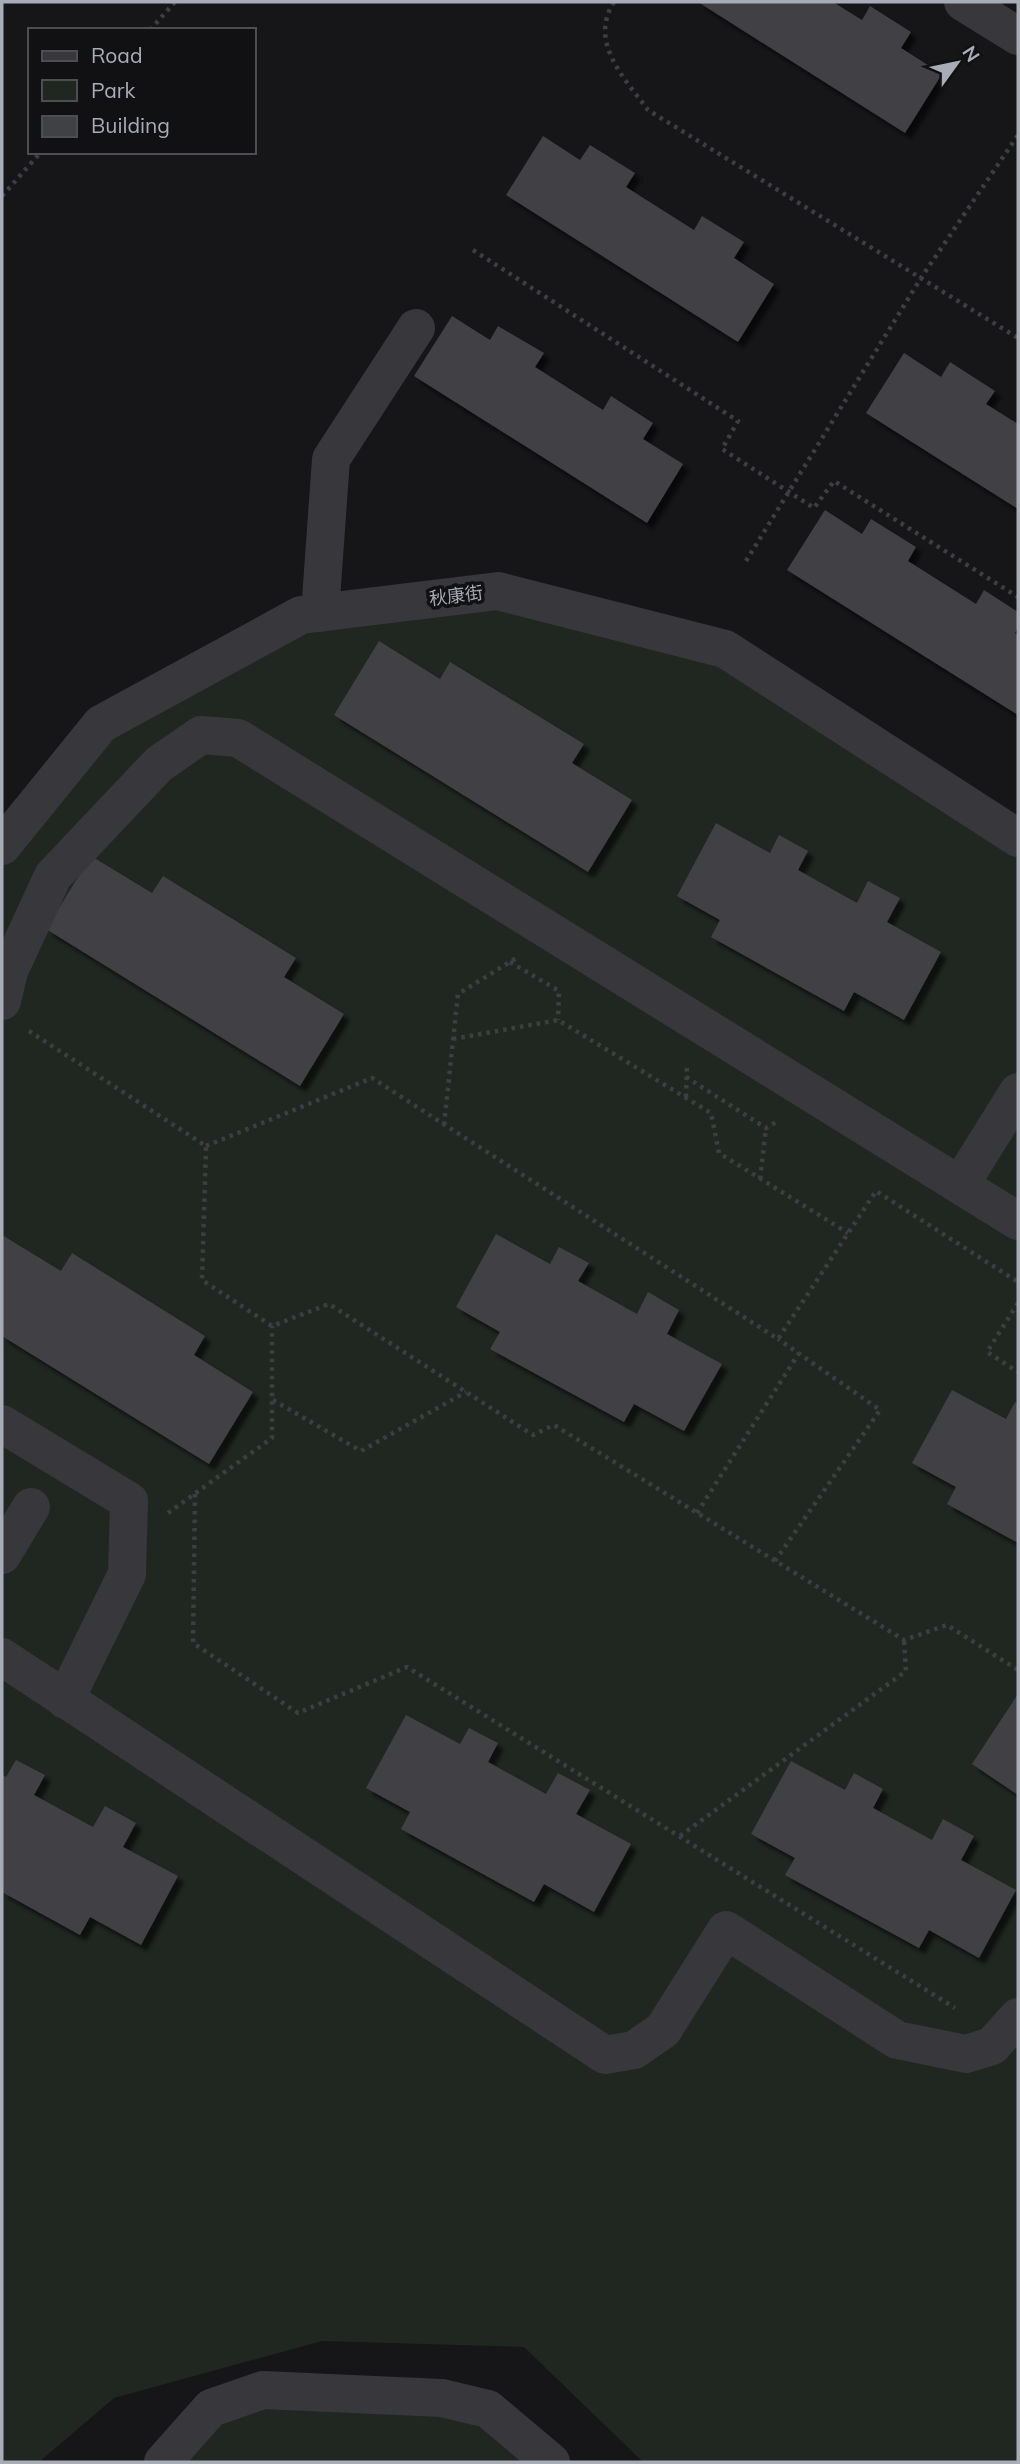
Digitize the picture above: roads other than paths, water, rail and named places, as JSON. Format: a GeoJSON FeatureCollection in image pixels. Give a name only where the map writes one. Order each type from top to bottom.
{"type":"FeatureCollection","features":[{"type":"Feature","properties":{"kind":"street"},"geometry":{"type":"LineString","coordinates":[[963,2],[1018,36]]}},
{"type":"Feature","properties":{"kind":"street"},"geometry":{"type":"LineString","coordinates":[[320,613],[331,459],[416,328]]}},
{"type":"Feature","properties":{"kind":"street","name":"秋康街"},"geometry":{"type":"LineString","coordinates":[[2,846],[101,724],[301,615],[498,591],[724,649],[1018,838]]}},
{"type":"Feature","properties":{"kind":"street"},"geometry":{"type":"LineString","coordinates":[[13,1014],[9,971],[53,876],[159,764],[201,735],[237,738],[1018,1222]]}},
{"type":"Feature","properties":{"kind":"street"},"geometry":{"type":"LineString","coordinates":[[960,1185],[1018,1092]]}},
{"type":"Feature","properties":{"kind":"street"},"geometry":{"type":"LineString","coordinates":[[2,1424],[129,1501],[127,1574],[65,1700]]}},
{"type":"Feature","properties":{"kind":"street"},"geometry":{"type":"LineString","coordinates":[[2,1555],[31,1507]]}},
{"type":"Feature","properties":{"kind":"street"},"geometry":{"type":"LineString","coordinates":[[2,1657],[605,2055],[634,2050],[663,2030],[726,1930],[897,2040],[966,2054],[992,2046],[1009,2027]]}},
{"type":"Feature","properties":{"kind":"street"},"geometry":{"type":"LineString","coordinates":[[163,2462],[211,2409],[262,2390],[442,2398],[488,2409],[551,2462]]}}]}
